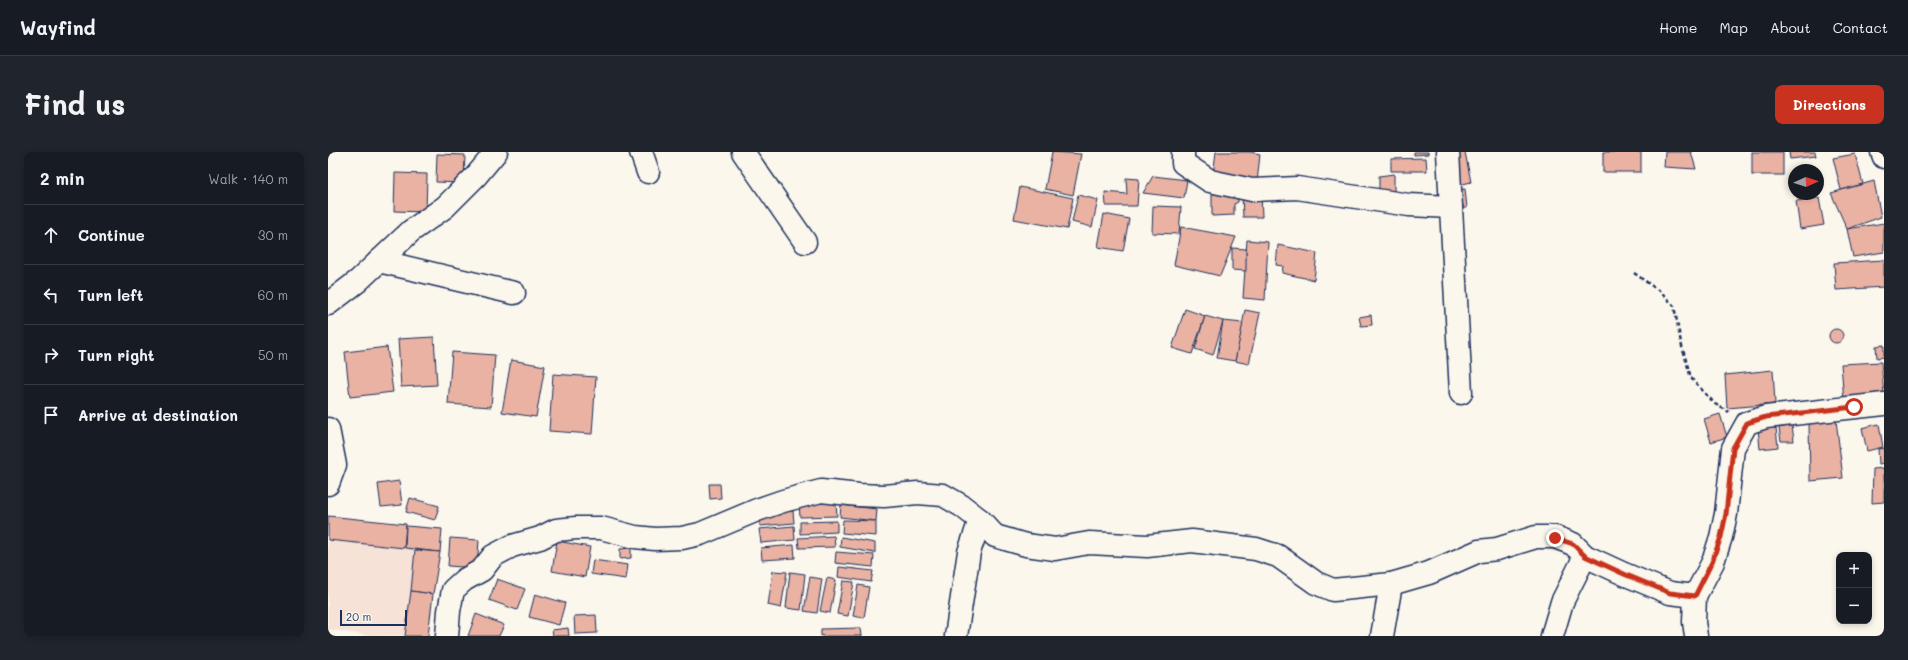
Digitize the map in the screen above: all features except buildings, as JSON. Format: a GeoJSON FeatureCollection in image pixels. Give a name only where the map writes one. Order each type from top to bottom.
{"type":"FeatureCollection","features":[{"type":"Feature","properties":{"kind":"street"},"geometry":{"type":"LineString","coordinates":[[328,304],[358,281],[411,231],[445,207],[476,176],[496,152]]}},
{"type":"Feature","properties":{"kind":"street"},"geometry":{"type":"LineString","coordinates":[[743,152],[805,242]]}},
{"type":"Feature","properties":{"kind":"street"},"geometry":{"type":"LineString","coordinates":[[1183,152],[1183,163],[1210,180],[1252,190],[1297,188],[1409,205],[1451,207]]}},
{"type":"Feature","properties":{"kind":"street"},"geometry":{"type":"LineString","coordinates":[[1448,152],[1461,392]]}},
{"type":"Feature","properties":{"kind":"street"},"geometry":{"type":"LineString","coordinates":[[1882,152],[1884,157]]}},
{"type":"Feature","properties":{"kind":"street"},"geometry":{"type":"LineString","coordinates":[[379,261],[514,293]]}},
{"type":"Feature","properties":{"kind":"street"},"geometry":{"type":"LineString","coordinates":[[1696,636],[1694,622],[1695,596],[1712,562],[1721,537],[1726,514],[1733,448],[1747,423],[1766,417],[1884,404]]}},
{"type":"Feature","properties":{"kind":"street"},"geometry":{"type":"LineString","coordinates":[[328,429],[335,465],[328,484]]}},
{"type":"Feature","properties":{"kind":"street"},"geometry":{"type":"LineString","coordinates":[[447,636],[449,611],[453,590],[464,580],[482,570],[493,556],[512,546],[540,538],[556,530],[601,528],[635,537],[655,539],[682,538],[700,534],[757,510],[783,501],[821,492],[884,496],[918,493],[942,495],[962,506],[980,520],[995,536],[1026,545],[1055,549],[1089,544],[1147,546],[1192,541],[1256,548],[1278,556],[1316,583],[1333,590],[1392,584],[1429,573],[1479,551],[1497,549],[1536,537],[1555,538],[1573,544],[1585,556],[1670,593],[1695,596]]}},
{"type":"Feature","properties":{"kind":"street"},"geometry":{"type":"LineString","coordinates":[[956,636],[969,552],[980,520]]}},
{"type":"Feature","properties":{"kind":"street"},"geometry":{"type":"LineString","coordinates":[[1552,636],[1562,602],[1585,556]]}},
{"type":"Feature","properties":{"kind":"street"},"geometry":{"type":"LineString","coordinates":[[1382,636],[1392,584]]}},
{"type":"Feature","properties":{"kind":"path"},"geometry":{"type":"LineString","coordinates":[[1634,273],[1662,293],[1674,306],[1681,342],[1691,378],[1715,404],[1747,423]]}},
{"type":"Feature","properties":{"kind":"shaded area"},"geometry":{"type":"Polygon","coordinates":[[[328,517],[442,529],[428,636],[370,636],[328,629],[328,517]]]}},
{"type":"Feature","properties":{"kind":"route"},"geometry":{"type":"LineString","coordinates":[[1555,538],[1573,544],[1585,556],[1624,574],[1670,593],[1695,596],[1712,562],[1721,537],[1726,514],[1728,478],[1733,448],[1747,423],[1766,417],[1786,414],[1854,407]]}}]}
